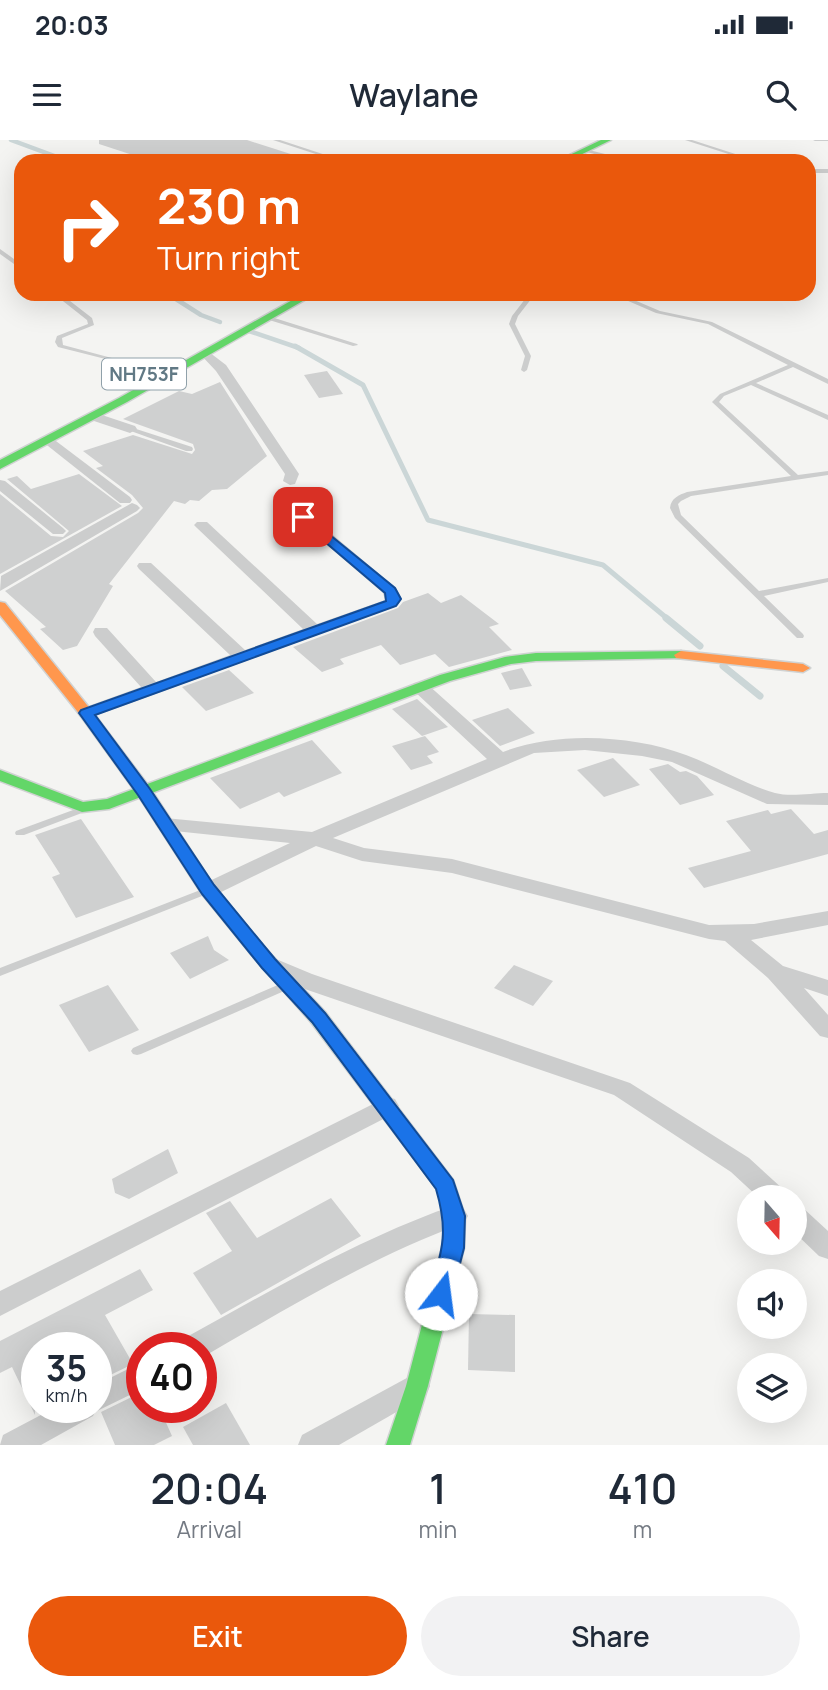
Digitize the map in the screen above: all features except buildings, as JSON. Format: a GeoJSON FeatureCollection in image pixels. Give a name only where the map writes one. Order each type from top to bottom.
{"type":"FeatureCollection","features":[{"type":"Feature","properties":{"kind":"main road"},"geometry":{"type":"LineString","coordinates":[[560,154],[607,140]]}},
{"type":"Feature","properties":{"kind":"main road","name":"NH753F"},"geometry":{"type":"LineString","coordinates":[[0,450],[274,301]]}},
{"type":"Feature","properties":{"kind":"main road","name":"NH753F"},"geometry":{"type":"LineString","coordinates":[[0,465],[297,301]]}},
{"type":"Feature","properties":{"kind":"main road"},"geometry":{"type":"LineString","coordinates":[[0,606],[86,713],[144,792],[208,890],[269,964],[318,1017],[446,1186],[455,1216],[453,1248],[417,1386],[398,1445]]}},
{"type":"Feature","properties":{"kind":"main road"},"geometry":{"type":"LineString","coordinates":[[0,775],[84,809],[144,792],[420,687],[510,660],[536,657],[695,655],[803,667]]}},
{"type":"Feature","properties":{"kind":"street"},"geometry":{"type":"LineString","coordinates":[[205,354],[221,368],[292,474],[290,481]]}},
{"type":"Feature","properties":{"kind":"street"},"geometry":{"type":"LineString","coordinates":[[93,416],[130,429]]}},
{"type":"Feature","properties":{"kind":"street"},"geometry":{"type":"LineString","coordinates":[[0,586],[7,579],[129,504],[48,439]]}},
{"type":"Feature","properties":{"kind":"street"},"geometry":{"type":"LineString","coordinates":[[0,484],[58,531]]}},
{"type":"Feature","properties":{"kind":"street"},"geometry":{"type":"LineString","coordinates":[[86,713],[391,604],[394,599],[390,591],[303,517]]}},
{"type":"Feature","properties":{"kind":"street"},"geometry":{"type":"LineString","coordinates":[[202,526],[315,631]]}},
{"type":"Feature","properties":{"kind":"street"},"geometry":{"type":"LineString","coordinates":[[145,566],[242,657]]}},
{"type":"Feature","properties":{"kind":"street"},"geometry":{"type":"LineString","coordinates":[[101,632],[153,689]]}},
{"type":"Feature","properties":{"kind":"street"},"geometry":{"type":"LineString","coordinates":[[420,687],[500,760]]}},
{"type":"Feature","properties":{"kind":"street"},"geometry":{"type":"LineString","coordinates":[[208,890],[351,822],[530,748],[555,743],[590,745],[678,758],[774,800],[828,799]]}},
{"type":"Feature","properties":{"kind":"street"},"geometry":{"type":"LineString","coordinates":[[165,824],[315,839],[362,853],[452,866],[709,933],[732,935],[828,918]]}},
{"type":"Feature","properties":{"kind":"street"},"geometry":{"type":"LineString","coordinates":[[732,935],[776,972],[828,1030]]}},
{"type":"Feature","properties":{"kind":"street"},"geometry":{"type":"LineString","coordinates":[[269,964],[304,979],[622,1089],[740,1165],[762,1185]]}},
{"type":"Feature","properties":{"kind":"street"},"geometry":{"type":"LineString","coordinates":[[776,972],[828,988]]}},
{"type":"Feature","properties":{"kind":"street"},"geometry":{"type":"LineString","coordinates":[[0,1304],[387,1106]]}},
{"type":"Feature","properties":{"kind":"street"},"geometry":{"type":"LineString","coordinates":[[217,1335],[368,1252],[455,1216]]}},
{"type":"Feature","properties":{"kind":"street"},"geometry":{"type":"LineString","coordinates":[[807,1227],[828,1248]]}},
{"type":"Feature","properties":{"kind":"street"},"geometry":{"type":"LineString","coordinates":[[312,1445],[417,1386]]}},
{"type":"Feature","properties":{"kind":"street"},"geometry":{"type":"LineString","coordinates":[[13,1445],[54,1423]]}},
{"type":"Feature","properties":{"kind":"lane"},"geometry":{"type":"LineString","coordinates":[[275,140],[320,154]]}},
{"type":"Feature","properties":{"kind":"lane"},"geometry":{"type":"LineString","coordinates":[[687,140],[732,154]]}},
{"type":"Feature","properties":{"kind":"lane"},"geometry":{"type":"LineString","coordinates":[[814,140],[828,140]]}},
{"type":"Feature","properties":{"kind":"lane"},"geometry":{"type":"LineString","coordinates":[[585,145],[609,154]]}},
{"type":"Feature","properties":{"kind":"lane"},"geometry":{"type":"LineString","coordinates":[[0,251],[14,262]]}},
{"type":"Feature","properties":{"kind":"lane"},"geometry":{"type":"LineString","coordinates":[[66,301],[90,319],[91,325],[59,337],[60,346],[150,370]]}},
{"type":"Feature","properties":{"kind":"lane"},"geometry":{"type":"LineString","coordinates":[[524,370],[528,356],[512,324],[527,301]]}},
{"type":"Feature","properties":{"kind":"lane"},"geometry":{"type":"LineString","coordinates":[[631,301],[658,313],[710,323],[828,382]]}},
{"type":"Feature","properties":{"kind":"lane"},"geometry":{"type":"LineString","coordinates":[[267,318],[355,345]]}},
{"type":"Feature","properties":{"kind":"lane"},"geometry":{"type":"LineString","coordinates":[[793,365],[722,395],[715,402],[718,408],[797,478]]}},
{"type":"Feature","properties":{"kind":"lane"},"geometry":{"type":"LineString","coordinates":[[751,383],[828,418]]}},
{"type":"Feature","properties":{"kind":"lane"},"geometry":{"type":"LineString","coordinates":[[130,429],[189,449]]}},
{"type":"Feature","properties":{"kind":"lane"},"geometry":{"type":"LineString","coordinates":[[800,636],[678,516],[673,509],[674,502],[690,494],[828,473]]}},
{"type":"Feature","properties":{"kind":"lane"},"geometry":{"type":"LineString","coordinates":[[759,593],[828,580]]}},
{"type":"Feature","properties":{"kind":"lane"},"geometry":{"type":"LineString","coordinates":[[20,833],[84,809]]}},
{"type":"Feature","properties":{"kind":"lane"},"geometry":{"type":"LineString","coordinates":[[0,972],[208,890]]}},
{"type":"Feature","properties":{"kind":"lane"},"geometry":{"type":"LineString","coordinates":[[137,1051],[288,985]]}},
{"type":"Feature","properties":{"kind":"waterway"},"geometry":{"type":"LineString","coordinates":[[11,140],[49,154]]}},
{"type":"Feature","properties":{"kind":"waterway"},"geometry":{"type":"LineString","coordinates":[[179,301],[201,315],[220,322]]}},
{"type":"Feature","properties":{"kind":"waterway"},"geometry":{"type":"LineString","coordinates":[[249,331],[298,348]]}},
{"type":"Feature","properties":{"kind":"waterway"},"geometry":{"type":"LineString","coordinates":[[298,348],[363,385],[428,520],[603,565],[669,620]]}},
{"type":"Feature","properties":{"kind":"waterway"},"geometry":{"type":"LineString","coordinates":[[666,618],[700,646]]}},
{"type":"Feature","properties":{"kind":"waterway"},"geometry":{"type":"LineString","coordinates":[[723,666],[760,696]]}},
{"type":"Feature","properties":{"kind":"traffic: fast"},"geometry":{"type":"LineString","coordinates":[[576,154],[607,140]]}},
{"type":"Feature","properties":{"kind":"traffic: fast"},"geometry":{"type":"LineString","coordinates":[[0,465],[123,400],[298,301]]}},
{"type":"Feature","properties":{"kind":"traffic: fast"},"geometry":{"type":"LineString","coordinates":[[0,775],[82,807],[109,804],[445,678],[510,660],[536,657],[681,655]]}},
{"type":"Feature","properties":{"kind":"traffic: fast"},"geometry":{"type":"LineString","coordinates":[[257,950],[318,1017],[446,1186],[455,1216],[453,1248],[417,1386],[398,1445]]}},
{"type":"Feature","properties":{"kind":"traffic: slow"},"geometry":{"type":"LineString","coordinates":[[0,606],[86,713],[144,792],[208,890],[257,950]]}},
{"type":"Feature","properties":{"kind":"traffic: slow"},"geometry":{"type":"LineString","coordinates":[[681,655],[803,668]]}},
{"type":"Feature","properties":{"kind":"route"},"geometry":{"type":"LineString","coordinates":[[303,517],[390,591],[394,599],[391,604],[86,713],[144,792],[208,890],[269,964],[318,1017],[446,1186],[455,1216],[453,1248],[441,1294]]}}]}
